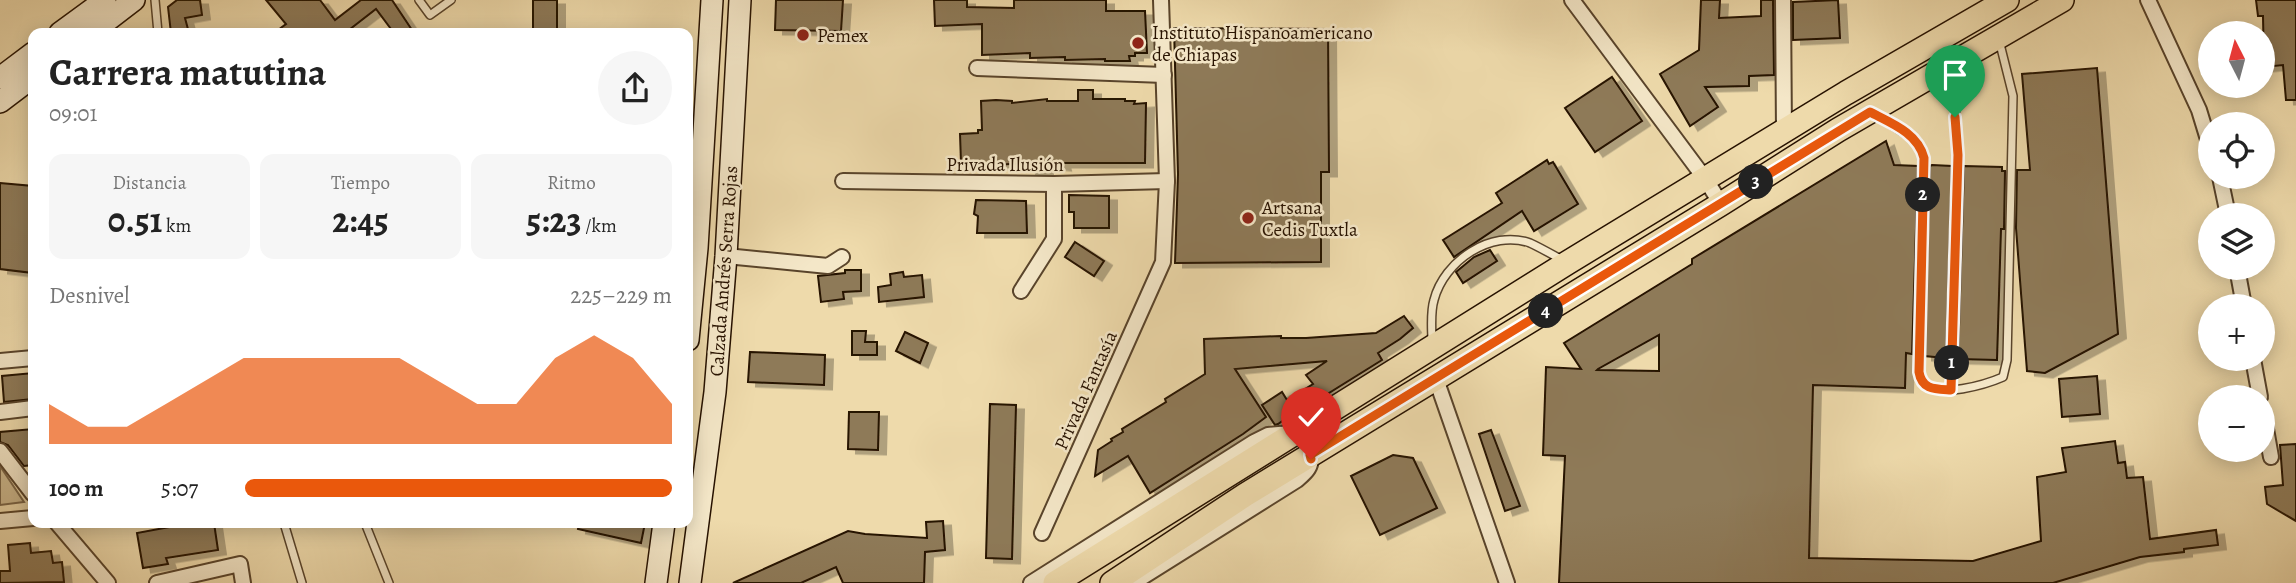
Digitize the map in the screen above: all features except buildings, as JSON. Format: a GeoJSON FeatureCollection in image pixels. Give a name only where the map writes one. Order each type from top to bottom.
{"type":"FeatureCollection","features":[{"type":"Feature","properties":{"kind":"main road"},"geometry":{"type":"LineString","coordinates":[[72,28],[134,0]]}},
{"type":"Feature","properties":{"kind":"main road","name":"Calzada Andrés Serra Rojas"},"geometry":{"type":"LineString","coordinates":[[693,236],[712,0]]}},
{"type":"Feature","properties":{"kind":"main road","name":"Calzada Andrés Serra Rojas"},"geometry":{"type":"LineString","coordinates":[[690,583],[715,392],[726,256],[740,0]]}},
{"type":"Feature","properties":{"kind":"main road"},"geometry":{"type":"LineString","coordinates":[[1055,583],[1567,263],[1846,93],[2007,0]]}},
{"type":"Feature","properties":{"kind":"main road"},"geometry":{"type":"LineString","coordinates":[[1112,583],[1245,495],[1838,130],[2062,0]]}},
{"type":"Feature","properties":{"kind":"main road"},"geometry":{"type":"LineString","coordinates":[[0,78],[28,57]]}},
{"type":"Feature","properties":{"kind":"main road"},"geometry":{"type":"LineString","coordinates":[[0,102],[28,81]]}},
{"type":"Feature","properties":{"kind":"main road"},"geometry":{"type":"LineString","coordinates":[[693,333],[720,330]]}},
{"type":"Feature","properties":{"kind":"main road"},"geometry":{"type":"LineString","coordinates":[[656,583],[663,528]]}},
{"type":"Feature","properties":{"kind":"street"},"geometry":{"type":"LineString","coordinates":[[1161,0],[1167,181]]}},
{"type":"Feature","properties":{"kind":"street"},"geometry":{"type":"LineString","coordinates":[[1572,0],[1721,204]]}},
{"type":"Feature","properties":{"kind":"street"},"geometry":{"type":"LineString","coordinates":[[1783,0],[1784,132]]}},
{"type":"Feature","properties":{"kind":"street"},"geometry":{"type":"LineString","coordinates":[[2148,0],[2200,112]]}},
{"type":"Feature","properties":{"kind":"street"},"geometry":{"type":"LineString","coordinates":[[977,68],[1164,75]]}},
{"type":"Feature","properties":{"kind":"street","name":"Privada Ilusión"},"geometry":{"type":"LineString","coordinates":[[843,181],[1054,184],[1167,181]]}},
{"type":"Feature","properties":{"kind":"street","name":"Privada Fantasía"},"geometry":{"type":"LineString","coordinates":[[1042,533],[1163,262],[1167,181]]}},
{"type":"Feature","properties":{"kind":"street"},"geometry":{"type":"LineString","coordinates":[[1021,291],[1054,239],[1054,184]]}},
{"type":"Feature","properties":{"kind":"street"},"geometry":{"type":"LineString","coordinates":[[726,256],[828,265],[842,257]]}},
{"type":"Feature","properties":{"kind":"street"},"geometry":{"type":"LineString","coordinates":[[0,361],[28,358]]}},
{"type":"Feature","properties":{"kind":"street"},"geometry":{"type":"LineString","coordinates":[[1436,379],[1507,583]]}},
{"type":"Feature","properties":{"kind":"street"},"geometry":{"type":"LineString","coordinates":[[0,412],[28,409]]}},
{"type":"Feature","properties":{"kind":"street"},"geometry":{"type":"LineString","coordinates":[[1031,583],[1254,442],[1278,433],[1294,434]]}},
{"type":"Feature","properties":{"kind":"street"},"geometry":{"type":"LineString","coordinates":[[0,451],[28,487]]}},
{"type":"Feature","properties":{"kind":"street"},"geometry":{"type":"LineString","coordinates":[[1133,583],[1297,480],[1307,471],[1310,455]]}},
{"type":"Feature","properties":{"kind":"street"},"geometry":{"type":"LineString","coordinates":[[0,521],[28,518]]}},
{"type":"Feature","properties":{"kind":"street"},"geometry":{"type":"LineString","coordinates":[[61,528],[108,583]]}},
{"type":"Feature","properties":{"kind":"street"},"geometry":{"type":"LineString","coordinates":[[157,583],[240,564],[243,583]]}},
{"type":"Feature","properties":{"kind":"lane"},"geometry":{"type":"LineString","coordinates":[[155,0],[158,28]]}},
{"type":"Feature","properties":{"kind":"lane"},"geometry":{"type":"LineString","coordinates":[[419,0],[430,15],[451,0]]}},
{"type":"Feature","properties":{"kind":"lane"},"geometry":{"type":"LineString","coordinates":[[1870,112],[1917,141],[1924,158],[1919,372],[1921,381],[1925,386],[1934,389],[1951,390],[1988,383],[2003,377],[2007,360],[2013,96],[1998,36]]}},
{"type":"Feature","properties":{"kind":"lane"},"geometry":{"type":"LineString","coordinates":[[1951,390],[1958,155],[1955,117],[1963,57]]}},
{"type":"Feature","properties":{"kind":"lane"},"geometry":{"type":"LineString","coordinates":[[1432,347],[1433,301],[1443,277],[1463,256],[1500,240],[1529,243],[1567,263]]}},
{"type":"Feature","properties":{"kind":"lane"},"geometry":{"type":"LineString","coordinates":[[286,528],[302,583]]}},
{"type":"Feature","properties":{"kind":"lane"},"geometry":{"type":"LineString","coordinates":[[367,528],[389,583]]}},
{"type":"Feature","properties":{"kind":"shaded area"},"geometry":{"type":"Polygon","coordinates":[[[0,466],[24,502],[0,505],[0,466]]]}},
{"type":"Feature","properties":{"kind":"place","name":"Pemex"},"geometry":{"type":"Point","coordinates":[803,35]}},
{"type":"Feature","properties":{"kind":"place","name":"Instituto Hispanoamericano de Chiapas"},"geometry":{"type":"Point","coordinates":[1138,43]}},
{"type":"Feature","properties":{"kind":"place","name":"Artsana Cedis Tuxtla"},"geometry":{"type":"Point","coordinates":[1248,218]}},
{"type":"Feature","properties":{"kind":"route"},"geometry":{"type":"LineString","coordinates":[[1311,459],[1310,455],[1870,112],[1904,131],[1917,141],[1922,149],[1924,158],[1919,372],[1925,386],[1951,390],[1958,155],[1955,117]]}}]}
